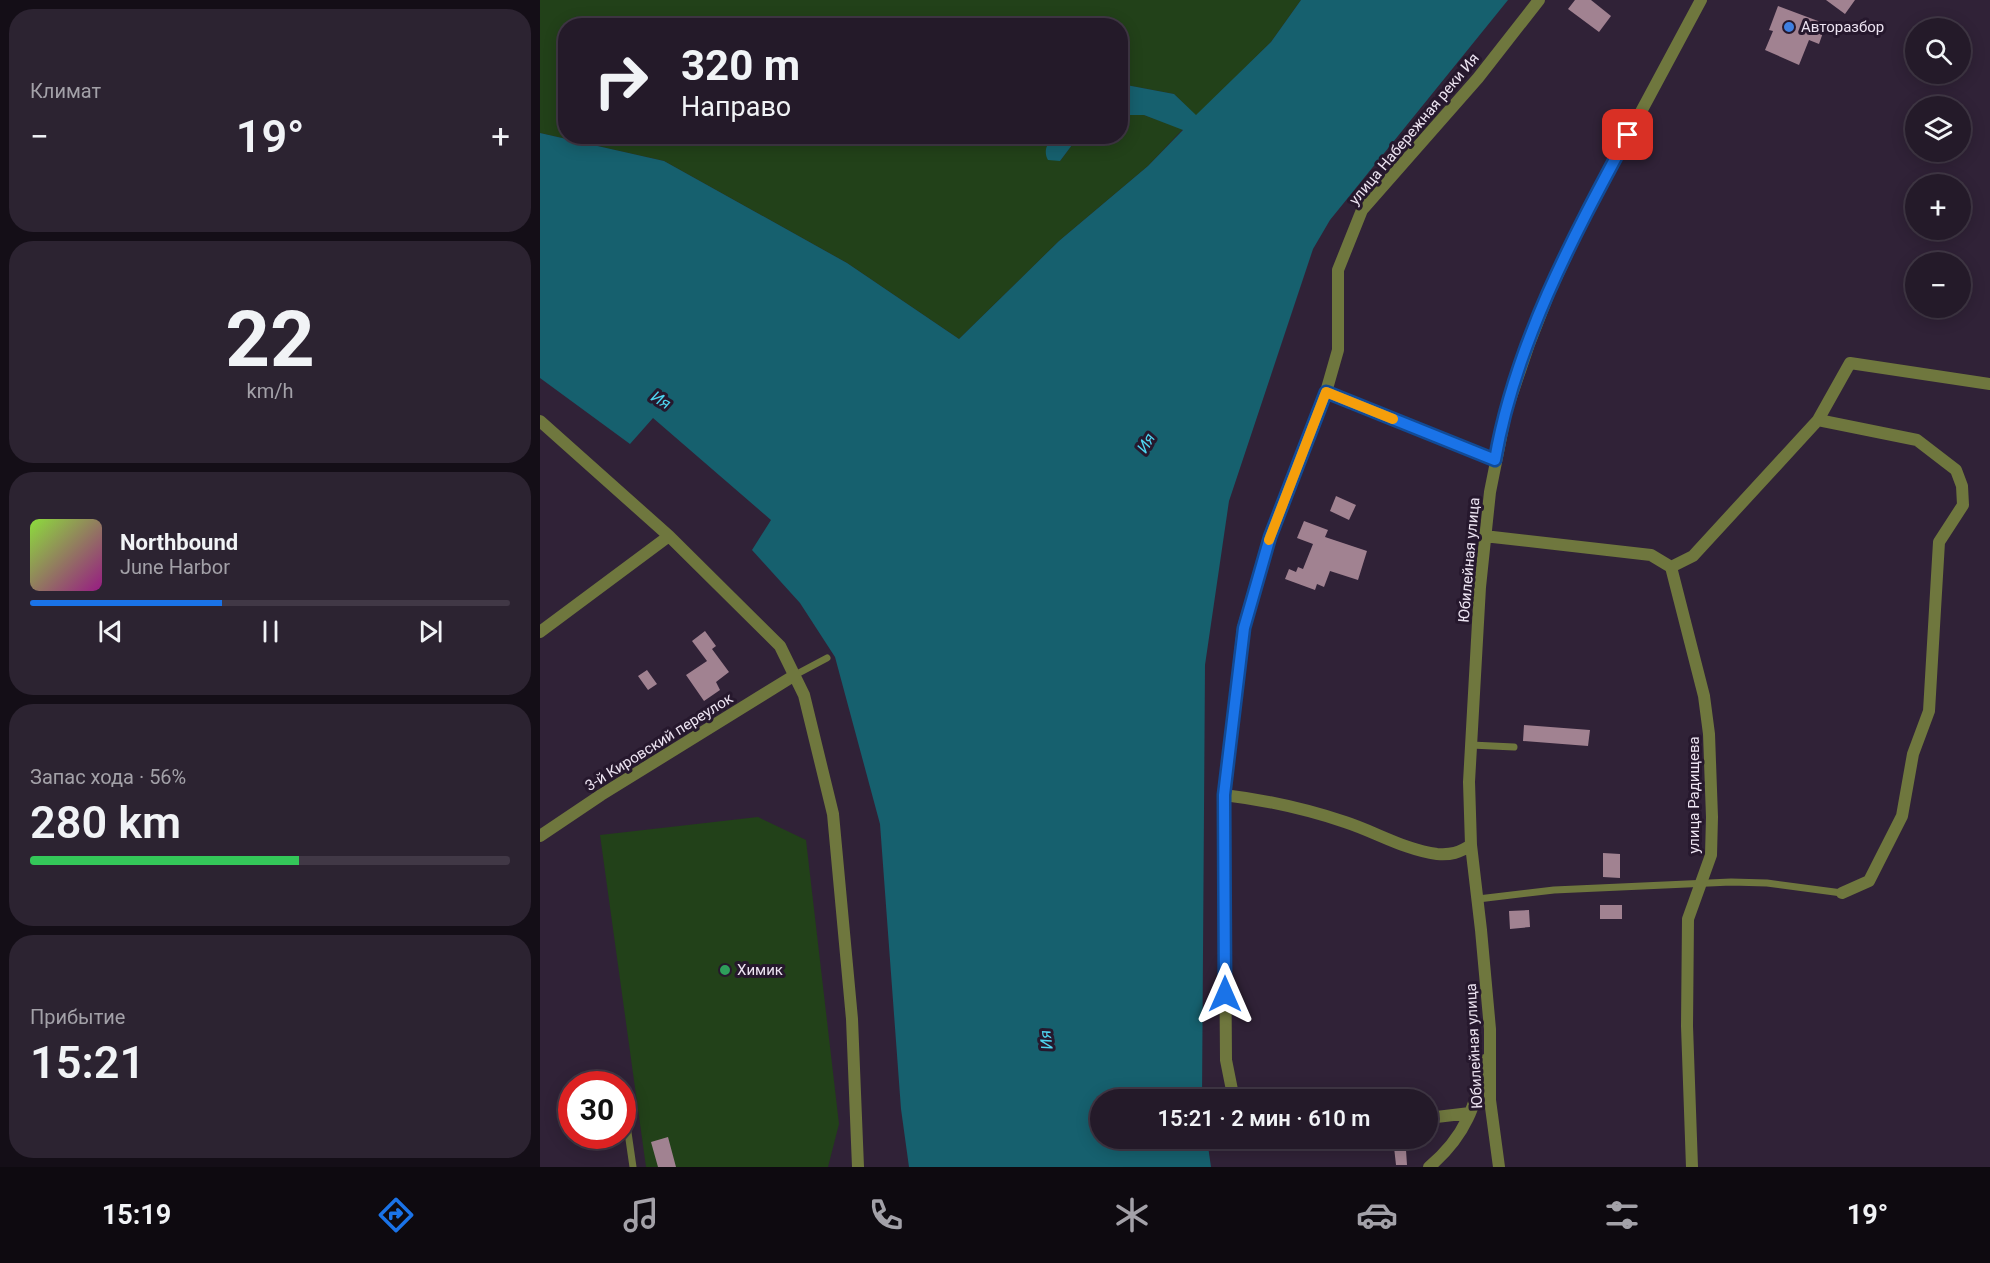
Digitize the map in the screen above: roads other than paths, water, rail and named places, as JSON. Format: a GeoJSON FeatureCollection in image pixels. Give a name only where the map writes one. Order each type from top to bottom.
{"type":"FeatureCollection","features":[{"type":"Feature","properties":{"kind":"street","name":"улица Набережная реки Ия"},"geometry":{"type":"LineString","coordinates":[[1232,1089],[1226,1060],[1224,795],[1244,628],[1270,537],[1326,392],[1338,350],[1338,270],[1362,210],[1471,86],[1539,0]]}},
{"type":"Feature","properties":{"kind":"street","name":"Юбилейная улица"},"geometry":{"type":"LineString","coordinates":[[1499,1167],[1490,1100],[1490,1029],[1471,845],[1469,782],[1484,536],[1495,460],[1506,412],[1549,293],[1607,174],[1701,0]]}},
{"type":"Feature","properties":{"kind":"street"},"geometry":{"type":"LineString","coordinates":[[1484,536],[1651,555],[1671,567],[1693,556],[1818,420],[1850,363],[1990,384]]}},
{"type":"Feature","properties":{"kind":"street"},"geometry":{"type":"LineString","coordinates":[[1326,392],[1495,460]]}},
{"type":"Feature","properties":{"kind":"street"},"geometry":{"type":"LineString","coordinates":[[1818,420],[1917,440],[1956,470],[1962,486],[1963,505],[1939,542],[1929,711],[1913,754],[1902,816],[1869,881],[1842,893]]}},
{"type":"Feature","properties":{"kind":"street"},"geometry":{"type":"LineString","coordinates":[[540,421],[669,536],[780,646],[804,695],[833,814],[852,1019],[858,1167]]}},
{"type":"Feature","properties":{"kind":"street"},"geometry":{"type":"LineString","coordinates":[[540,632],[669,536]]}},
{"type":"Feature","properties":{"kind":"street","name":"улица Радищева"},"geometry":{"type":"LineString","coordinates":[[1671,567],[1701,677],[1707,715],[1712,846],[1709,864],[1690,910],[1687,933],[1687,1026],[1692,1167]]}},
{"type":"Feature","properties":{"kind":"street","name":"3-й Кировский переулок"},"geometry":{"type":"LineString","coordinates":[[540,836],[601,795],[795,675]]}},
{"type":"Feature","properties":{"kind":"street"},"geometry":{"type":"LineString","coordinates":[[1224,795],[1285,804],[1347,822],[1400,844],[1436,854],[1458,854],[1471,845]]}},
{"type":"Feature","properties":{"kind":"street"},"geometry":{"type":"LineString","coordinates":[[1429,1167],[1456,1140],[1478,1096],[1490,1029]]}},
{"type":"Feature","properties":{"kind":"street"},"geometry":{"type":"LineString","coordinates":[[1438,1117],[1470,1113]]}},
{"type":"Feature","properties":{"kind":"lane"},"geometry":{"type":"LineString","coordinates":[[795,675],[827,658]]}},
{"type":"Feature","properties":{"kind":"lane"},"geometry":{"type":"LineString","coordinates":[[1471,745],[1514,747]]}},
{"type":"Feature","properties":{"kind":"lane"},"geometry":{"type":"LineString","coordinates":[[1478,899],[1554,890],[1738,882],[1767,883],[1842,893]]}},
{"type":"Feature","properties":{"kind":"lane"},"geometry":{"type":"LineString","coordinates":[[630,1149],[633,1167]]}},
{"type":"Feature","properties":{"kind":"water","name":"Ия"},"geometry":{"type":"Polygon","coordinates":[[[1301,0],[1508,0],[1330,220],[1313,249],[1229,501],[1205,665],[1202,1089],[1090,1089],[1090,1149],[1208,1149],[1211,1167],[909,1167],[901,1109],[880,824],[835,657],[800,603],[752,550],[771,520],[653,418],[630,444],[540,378],[540,133],[558,137],[558,144],[589,144],[664,161],[847,263],[959,339],[1059,241],[1148,166],[1183,130],[1144,115],[1128,115],[1128,85],[1174,94],[1196,115],[1271,42],[1301,0]]]}},
{"type":"Feature","properties":{"kind":"water"},"geometry":{"type":"Polygon","coordinates":[[[1048,144],[1073,144],[1060,161],[1048,160],[1046,147],[1048,144]]]}},
{"type":"Feature","properties":{"kind":"place","name":"Авторазбор"},"geometry":{"type":"Point","coordinates":[1789,27]}},
{"type":"Feature","properties":{"kind":"place","name":"Химик"},"geometry":{"type":"Point","coordinates":[725,970]}}]}
